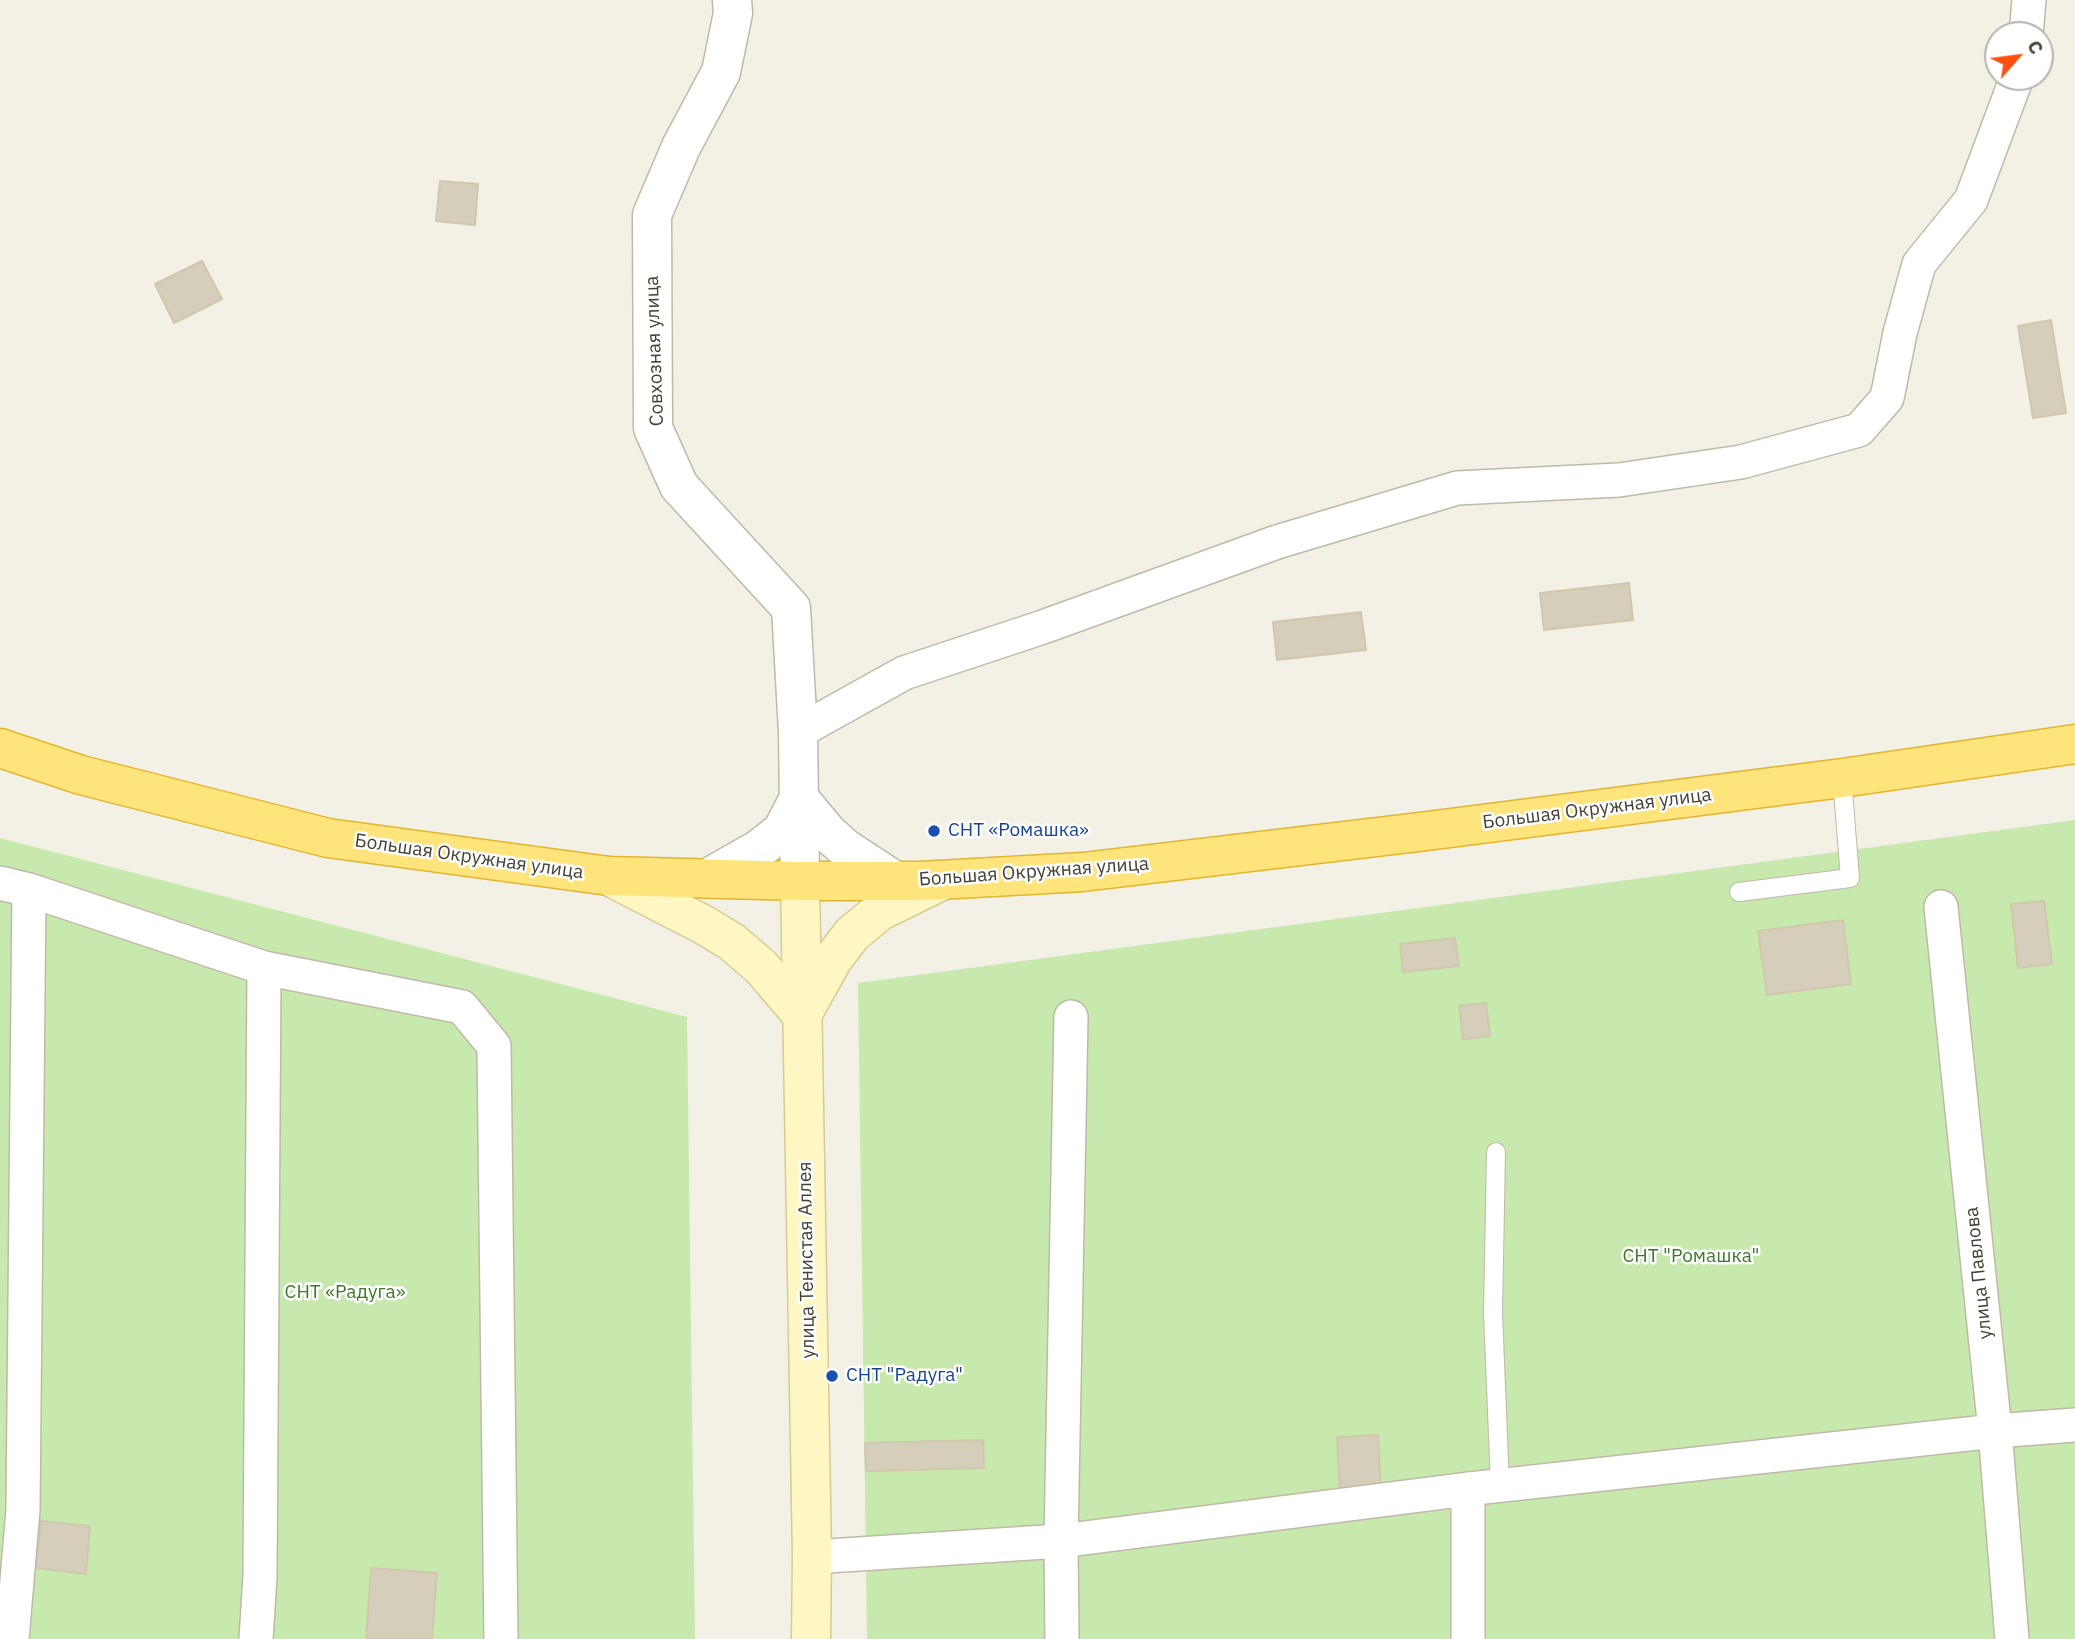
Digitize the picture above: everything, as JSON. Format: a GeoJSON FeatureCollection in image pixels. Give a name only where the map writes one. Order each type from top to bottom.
{"type":"FeatureCollection","features":[{"type":"Feature","properties":{"kind":"highway","name":"Большая Окружная улица"},"geometry":{"type":"LineString","coordinates":[[0,748],[81,775],[328,838],[609,876],[800,881],[941,881],[1083,872],[1419,832],[1842,778],[2075,744]]}},
{"type":"Feature","properties":{"kind":"main road"},"geometry":{"type":"LineString","coordinates":[[609,876],[732,942],[761,967],[802,1015],[833,959],[852,934],[880,911],[941,881]]}},
{"type":"Feature","properties":{"kind":"main road","name":"улица Тенистая Аллея"},"geometry":{"type":"LineString","coordinates":[[800,881],[812,1557],[811,1639]]}},
{"type":"Feature","properties":{"kind":"street","name":"Совхозная улица"},"geometry":{"type":"LineString","coordinates":[[732,0],[733,13],[721,72],[681,147],[652,215],[653,428],[679,486],[791,608],[798,732],[800,881]]}},
{"type":"Feature","properties":{"kind":"street"},"geometry":{"type":"LineString","coordinates":[[2027,21],[2029,0]]}},
{"type":"Feature","properties":{"kind":"street"},"geometry":{"type":"LineString","coordinates":[[798,732],[904,673],[1043,627],[1277,542],[1457,488],[1619,480],[1741,462],[1859,430],[1888,398],[1900,333],[1919,264],[1971,200],[2012,91]]}},
{"type":"Feature","properties":{"kind":"street"},"geometry":{"type":"LineString","coordinates":[[708,878],[759,849],[782,831],[799,799],[828,833],[846,849],[895,881]]}},
{"type":"Feature","properties":{"kind":"street"},"geometry":{"type":"LineString","coordinates":[[12,1639],[23,1510],[14,886],[264,968],[462,1007],[494,1046],[501,1639]]}},
{"type":"Feature","properties":{"kind":"street","name":"улица Павлова"},"geometry":{"type":"LineString","coordinates":[[1941,907],[1995,1431],[2012,1639]]}},
{"type":"Feature","properties":{"kind":"street"},"geometry":{"type":"LineString","coordinates":[[256,1639],[260,1576],[264,968]]}},
{"type":"Feature","properties":{"kind":"street"},"geometry":{"type":"LineString","coordinates":[[1062,1639],[1061,1541],[1071,1017]]}},
{"type":"Feature","properties":{"kind":"street"},"geometry":{"type":"LineString","coordinates":[[812,1557],[1061,1541],[1484,1487],[1995,1431],[2075,1425]]}},
{"type":"Feature","properties":{"kind":"street"},"geometry":{"type":"LineString","coordinates":[[1468,1639],[1484,1487]]}},
{"type":"Feature","properties":{"kind":"lane"},"geometry":{"type":"LineString","coordinates":[[1739,892],[1850,878],[1842,778]]}},
{"type":"Feature","properties":{"kind":"lane"},"geometry":{"type":"LineString","coordinates":[[1484,1487],[1493,1313],[1496,1152]]}},
{"type":"Feature","properties":{"kind":"green space","name":"СНТ \"Ромашка\""},"geometry":{"type":"Polygon","coordinates":[[[2075,820],[2075,1639],[867,1639],[858,983],[2075,820]]]}},
{"type":"Feature","properties":{"kind":"green space","name":"СНТ «Радуга»"},"geometry":{"type":"Polygon","coordinates":[[[0,838],[687,1017],[695,1639],[0,1639],[0,838]]]}},
{"type":"Feature","properties":{"kind":"building"},"geometry":{"type":"Polygon","coordinates":[[[440,181],[478,184],[475,225],[436,221],[440,181]]]}},
{"type":"Feature","properties":{"kind":"building"},"geometry":{"type":"Polygon","coordinates":[[[202,261],[222,299],[174,323],[155,284],[202,261]]]}},
{"type":"Feature","properties":{"kind":"building"},"geometry":{"type":"Polygon","coordinates":[[[2051,320],[2066,413],[2033,418],[2018,326],[2051,320]]]}},
{"type":"Feature","properties":{"kind":"building"},"geometry":{"type":"Polygon","coordinates":[[[1629,583],[1633,620],[1544,630],[1540,593],[1629,583]]]}},
{"type":"Feature","properties":{"kind":"building"},"geometry":{"type":"Polygon","coordinates":[[[1361,612],[1366,650],[1277,660],[1273,622],[1361,612]]]}},
{"type":"Feature","properties":{"kind":"building"},"geometry":{"type":"Polygon","coordinates":[[[2044,901],[2052,964],[2018,968],[2011,904],[2044,901]]]}},
{"type":"Feature","properties":{"kind":"building"},"geometry":{"type":"Polygon","coordinates":[[[1843,920],[1851,984],[1767,995],[1758,931],[1843,920]]]}},
{"type":"Feature","properties":{"kind":"building"},"geometry":{"type":"Polygon","coordinates":[[[1455,938],[1459,966],[1403,972],[1400,944],[1455,938]]]}},
{"type":"Feature","properties":{"kind":"building"},"geometry":{"type":"Polygon","coordinates":[[[1486,1003],[1490,1036],[1463,1039],[1459,1006],[1486,1003]]]}},
{"type":"Feature","properties":{"kind":"building"},"geometry":{"type":"Polygon","coordinates":[[[1378,1435],[1381,1492],[1340,1495],[1337,1437],[1378,1435]]]}},
{"type":"Feature","properties":{"kind":"building"},"geometry":{"type":"Polygon","coordinates":[[[983,1440],[984,1468],[866,1471],[865,1443],[983,1440]]]}},
{"type":"Feature","properties":{"kind":"building"},"geometry":{"type":"Polygon","coordinates":[[[41,1521],[90,1526],[86,1574],[36,1568],[41,1521]]]}},
{"type":"Feature","properties":{"kind":"building"},"geometry":{"type":"Polygon","coordinates":[[[371,1568],[437,1573],[432,1639],[366,1639],[371,1568]]]}},
{"type":"Feature","properties":{"kind":"place","name":"СНТ «Ромашка»"},"geometry":{"type":"Point","coordinates":[934,831]}},
{"type":"Feature","properties":{"kind":"place","name":"СНТ \"Радуга\""},"geometry":{"type":"Point","coordinates":[832,1376]}}]}
